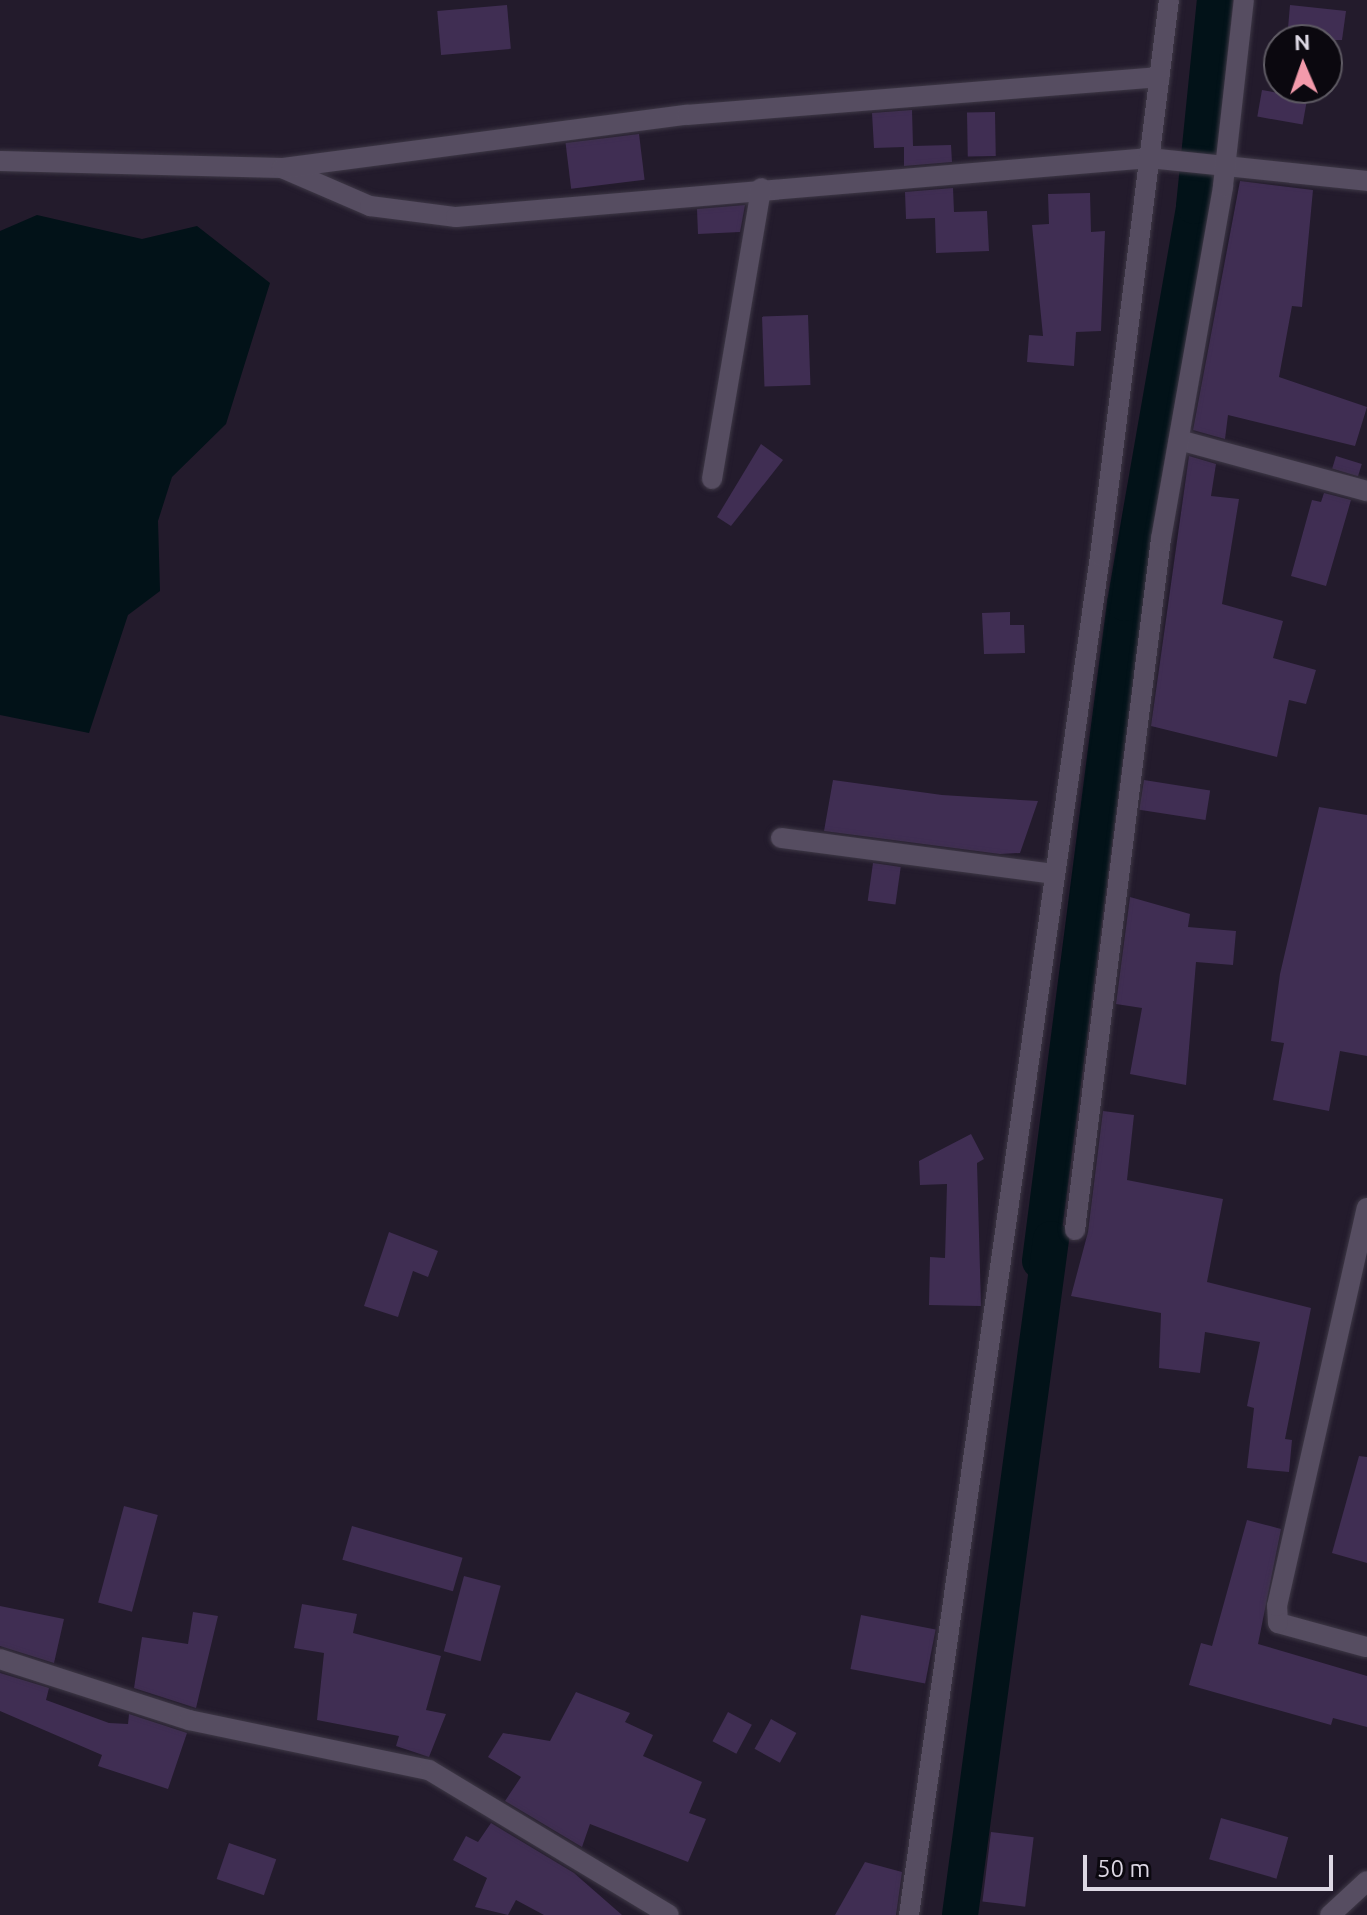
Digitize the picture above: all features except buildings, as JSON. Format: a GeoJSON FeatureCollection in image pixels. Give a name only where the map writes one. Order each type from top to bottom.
{"type":"FeatureCollection","features":[{"type":"Feature","properties":{"kind":"street"},"geometry":{"type":"LineString","coordinates":[[909,1915],[1055,874],[1169,0]]}},
{"type":"Feature","properties":{"kind":"street"},"geometry":{"type":"LineString","coordinates":[[1075,1230],[1179,440],[1226,162],[1244,0]]}},
{"type":"Feature","properties":{"kind":"street"},"geometry":{"type":"LineString","coordinates":[[0,161],[282,168],[687,115],[1159,77]]}},
{"type":"Feature","properties":{"kind":"street"},"geometry":{"type":"LineString","coordinates":[[282,168],[370,206],[456,217],[761,188],[1149,158],[1226,162],[1367,181]]}},
{"type":"Feature","properties":{"kind":"street"},"geometry":{"type":"LineString","coordinates":[[712,479],[761,188]]}},
{"type":"Feature","properties":{"kind":"street"},"geometry":{"type":"LineString","coordinates":[[1179,440],[1367,491]]}},
{"type":"Feature","properties":{"kind":"street"},"geometry":{"type":"LineString","coordinates":[[781,838],[1055,874]]}},
{"type":"Feature","properties":{"kind":"street"},"geometry":{"type":"LineString","coordinates":[[1366,1647],[1278,1623],[1277,1606],[1367,1208]]}},
{"type":"Feature","properties":{"kind":"street"},"geometry":{"type":"LineString","coordinates":[[0,1659],[189,1720],[429,1770],[669,1915]]}},
{"type":"Feature","properties":{"kind":"street"},"geometry":{"type":"LineString","coordinates":[[1330,1915],[1367,1881]]}},
{"type":"Feature","properties":{"kind":"shaded area"},"geometry":{"type":"Polygon","coordinates":[[[37,215],[142,239],[197,226],[270,283],[226,424],[172,477],[158,521],[160,591],[128,615],[89,733],[0,715],[0,231],[37,215]]]}},
{"type":"Feature","properties":{"kind":"waterway"},"geometry":{"type":"LineString","coordinates":[[1040,1261],[1125,603],[1194,206],[1215,0]]}},
{"type":"Feature","properties":{"kind":"waterway"},"geometry":{"type":"LineString","coordinates":[[960,1915],[1051,1239]]}}]}
